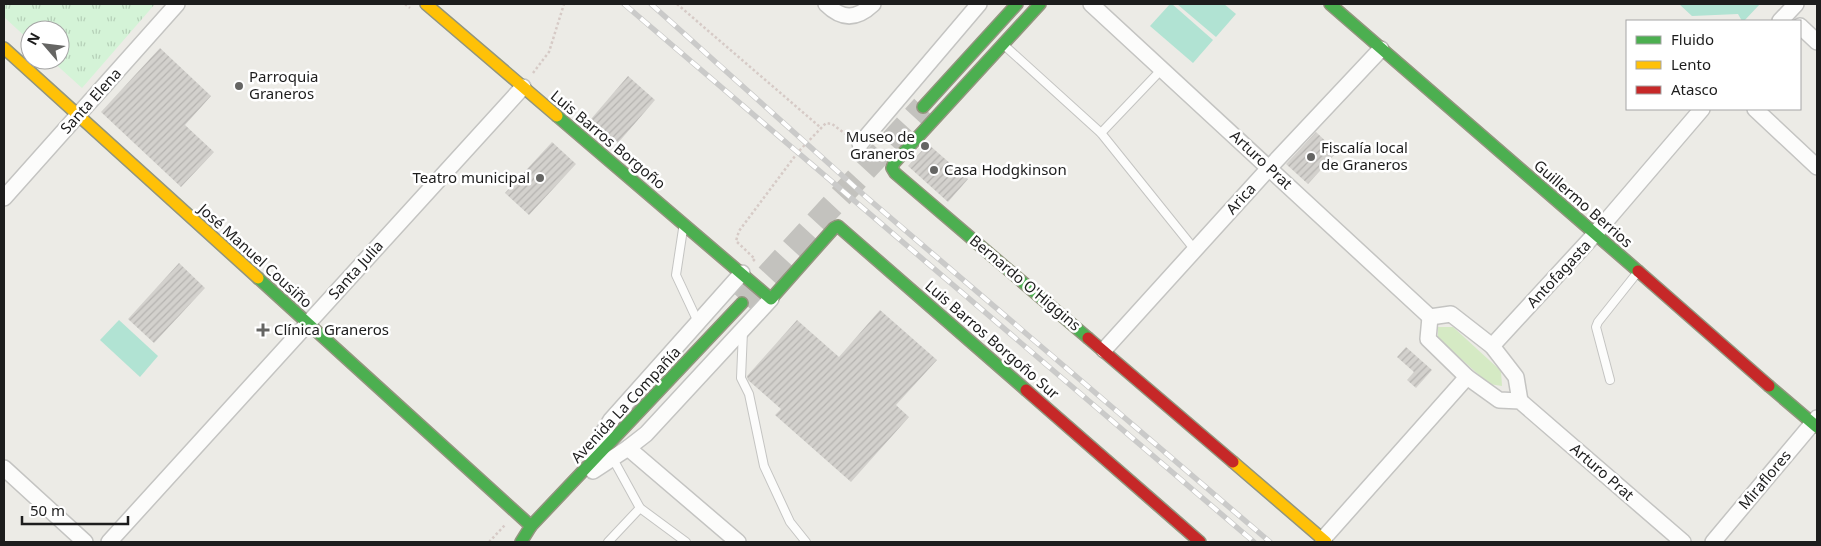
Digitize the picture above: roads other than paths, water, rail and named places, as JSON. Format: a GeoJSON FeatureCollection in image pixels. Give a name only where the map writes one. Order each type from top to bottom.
{"type":"FeatureCollection","features":[{"type":"Feature","properties":{"kind":"street","name":"Santa Elena"},"geometry":{"type":"LineString","coordinates":[[4,198],[177,4]]}},
{"type":"Feature","properties":{"kind":"street","name":"Luis Barros Borgoño"},"geometry":{"type":"LineString","coordinates":[[426,4],[772,299]]}},
{"type":"Feature","properties":{"kind":"street"},"geometry":{"type":"LineString","coordinates":[[826,4],[834,12],[848,16],[861,13],[873,4]]}},
{"type":"Feature","properties":{"kind":"street"},"geometry":{"type":"LineString","coordinates":[[860,144],[979,4]]}},
{"type":"Feature","properties":{"kind":"street"},"geometry":{"type":"LineString","coordinates":[[923,107],[1017,4]]}},
{"type":"Feature","properties":{"kind":"street","name":"Bernardo O'Higgins"},"geometry":{"type":"LineString","coordinates":[[1040,4],[894,163],[892,168],[895,173],[1325,541]]}},
{"type":"Feature","properties":{"kind":"street","name":"Arturo Prat"},"geometry":{"type":"LineString","coordinates":[[1091,4],[1430,317]]}},
{"type":"Feature","properties":{"kind":"street","name":"Guillermo Berrios"},"geometry":{"type":"LineString","coordinates":[[1330,4],[1638,272],[1816,423]]}},
{"type":"Feature","properties":{"kind":"street"},"geometry":{"type":"LineString","coordinates":[[1801,27],[1817,42]]}},
{"type":"Feature","properties":{"kind":"street","name":"José Manuel Cousiño"},"geometry":{"type":"LineString","coordinates":[[4,48],[531,526]]}},
{"type":"Feature","properties":{"kind":"street","name":"Arica"},"geometry":{"type":"LineString","coordinates":[[1104,350],[1381,49]]}},
{"type":"Feature","properties":{"kind":"street","name":"Santa Julia"},"geometry":{"type":"LineString","coordinates":[[109,542],[523,87]]}},
{"type":"Feature","properties":{"kind":"street"},"geometry":{"type":"LineString","coordinates":[[899,98],[929,125]]}},
{"type":"Feature","properties":{"kind":"street","name":"Antofagasta"},"geometry":{"type":"LineString","coordinates":[[1492,346],[1595,234],[1701,110]]}},
{"type":"Feature","properties":{"kind":"street"},"geometry":{"type":"LineString","coordinates":[[1756,110],[1817,167]]}},
{"type":"Feature","properties":{"kind":"street","name":"Luis Barros Borgoño Sur"},"geometry":{"type":"LineString","coordinates":[[772,299],[834,228],[838,226],[842,228],[1200,542]]}},
{"type":"Feature","properties":{"kind":"street"},"geometry":{"type":"LineString","coordinates":[[574,482],[602,432],[611,420],[742,273]]}},
{"type":"Feature","properties":{"kind":"street"},"geometry":{"type":"LineString","coordinates":[[574,482],[613,459],[646,434],[772,299]]}},
{"type":"Feature","properties":{"kind":"street","name":"Avenida La Compañía"},"geometry":{"type":"LineString","coordinates":[[521,542],[531,526],[742,303]]}},
{"type":"Feature","properties":{"kind":"street"},"geometry":{"type":"LineString","coordinates":[[1451,314],[1492,346],[1516,377],[1520,401],[1499,400],[1467,378],[1428,339],[1430,317],[1451,314]]}},
{"type":"Feature","properties":{"kind":"street"},"geometry":{"type":"LineString","coordinates":[[1325,541],[1467,378]]}},
{"type":"Feature","properties":{"kind":"street","name":"Arturo Prat"},"geometry":{"type":"LineString","coordinates":[[1520,401],[1683,542]]}},
{"type":"Feature","properties":{"kind":"street","name":"Miraflores"},"geometry":{"type":"LineString","coordinates":[[1713,542],[1816,423]]}},
{"type":"Feature","properties":{"kind":"street"},"geometry":{"type":"LineString","coordinates":[[628,448],[738,542]]}},
{"type":"Feature","properties":{"kind":"street"},"geometry":{"type":"LineString","coordinates":[[4,468],[85,542]]}},
{"type":"Feature","properties":{"kind":"street","name":"Avenida La Compañía"},"geometry":{"type":"LineString","coordinates":[[509,536],[531,526]]}},
{"type":"Feature","properties":{"kind":"lane"},"geometry":{"type":"LineString","coordinates":[[1003,44],[1101,133],[1195,250]]}},
{"type":"Feature","properties":{"kind":"lane"},"geometry":{"type":"LineString","coordinates":[[1101,133],[1162,69]]}},
{"type":"Feature","properties":{"kind":"lane"},"geometry":{"type":"LineString","coordinates":[[684,224],[676,275],[698,322]]}},
{"type":"Feature","properties":{"kind":"lane"},"geometry":{"type":"LineString","coordinates":[[1610,380],[1596,327],[1638,272]]}},
{"type":"Feature","properties":{"kind":"lane"},"geometry":{"type":"LineString","coordinates":[[743,329],[741,378],[749,394],[764,466],[790,522],[806,542]]}},
{"type":"Feature","properties":{"kind":"lane"},"geometry":{"type":"LineString","coordinates":[[613,459],[640,508],[686,542]]}},
{"type":"Feature","properties":{"kind":"lane"},"geometry":{"type":"LineString","coordinates":[[608,542],[640,508]]}},
{"type":"Feature","properties":{"kind":"tunnel"},"geometry":{"type":"LineString","coordinates":[[743,302],[923,107]]}},
{"type":"Feature","properties":{"kind":"railway"},"geometry":{"type":"LineString","coordinates":[[624,4],[1254,542]]}},
{"type":"Feature","properties":{"kind":"railway"},"geometry":{"type":"LineString","coordinates":[[651,4],[865,196],[1270,542]]}},
{"type":"Feature","properties":{"kind":"place","name":"Parroquia Graneros"},"geometry":{"type":"Point","coordinates":[239,86]}},
{"type":"Feature","properties":{"kind":"place","name":"Museo de Graneros"},"geometry":{"type":"Point","coordinates":[925,146]}},
{"type":"Feature","properties":{"kind":"place","name":"Fiscalía local de Graneros"},"geometry":{"type":"Point","coordinates":[1311,157]}},
{"type":"Feature","properties":{"kind":"place","name":"Casa Hodgkinson"},"geometry":{"type":"Point","coordinates":[934,170]}},
{"type":"Feature","properties":{"kind":"place","name":"Teatro municipal"},"geometry":{"type":"Point","coordinates":[540,178]}},
{"type":"Feature","properties":{"kind":"place","name":"Clínica Graneros"},"geometry":{"type":"Point","coordinates":[263,330]}}]}
